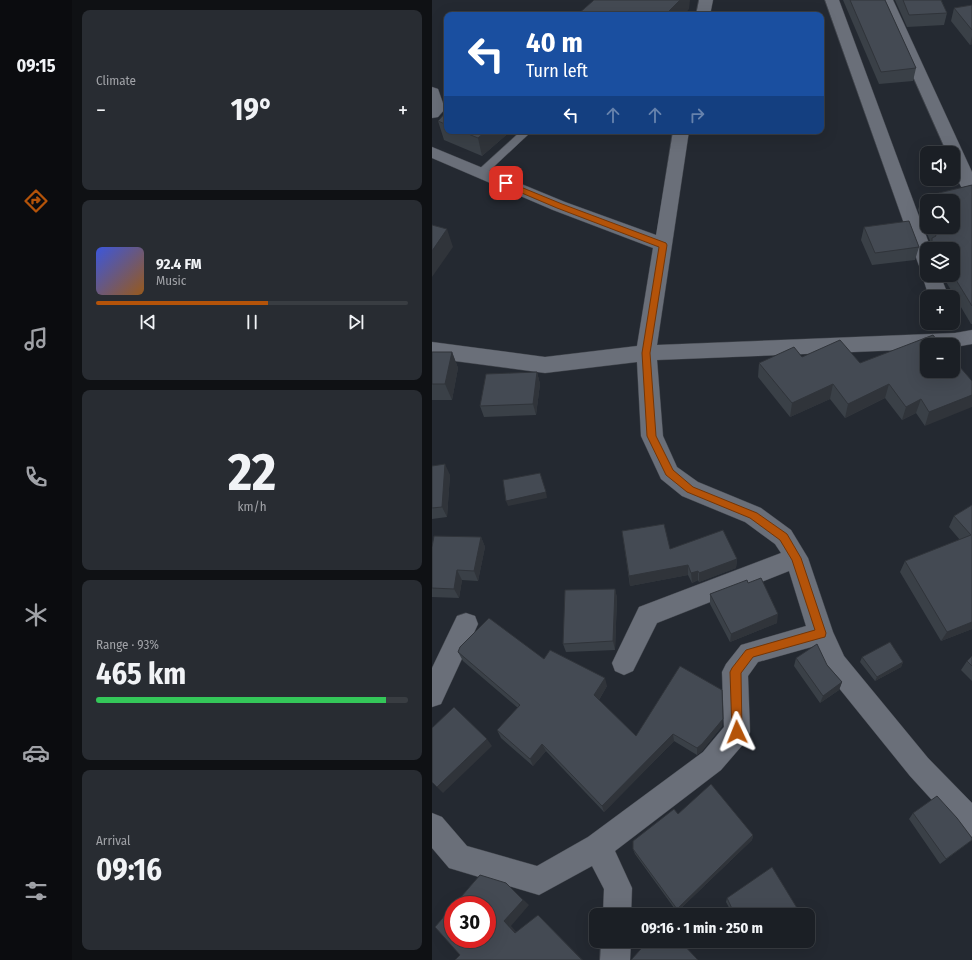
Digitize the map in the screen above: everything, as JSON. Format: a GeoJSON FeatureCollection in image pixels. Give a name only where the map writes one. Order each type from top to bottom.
{"type":"FeatureCollection","features":[{"type":"Feature","properties":{"kind":"street"},"geometry":{"type":"LineString","coordinates":[[703,12],[706,0]]}},
{"type":"Feature","properties":{"kind":"street"},"geometry":{"type":"LineString","coordinates":[[832,0],[920,244]]}},
{"type":"Feature","properties":{"kind":"street"},"geometry":{"type":"LineString","coordinates":[[886,0],[972,191]]}},
{"type":"Feature","properties":{"kind":"street"},"geometry":{"type":"LineString","coordinates":[[432,92],[438,109],[432,113]]}},
{"type":"Feature","properties":{"kind":"street"},"geometry":{"type":"LineString","coordinates":[[681,134],[646,353],[652,436],[669,473],[690,490],[753,516],[783,537],[796,558],[821,633],[835,664],[920,767],[972,823]]}},
{"type":"Feature","properties":{"kind":"street"},"geometry":{"type":"LineString","coordinates":[[432,152],[559,206],[663,245]]}},
{"type":"Feature","properties":{"kind":"street"},"geometry":{"type":"LineString","coordinates":[[432,350],[545,365],[646,353],[958,333]]}},
{"type":"Feature","properties":{"kind":"street"},"geometry":{"type":"LineString","coordinates":[[624,663],[648,615],[796,558]]}},
{"type":"Feature","properties":{"kind":"street"},"geometry":{"type":"LineString","coordinates":[[432,695],[466,624]]}},
{"type":"Feature","properties":{"kind":"street"},"geometry":{"type":"LineString","coordinates":[[432,827],[459,858],[539,881],[598,847],[712,762],[737,732],[735,672],[750,653],[821,633]]}},
{"type":"Feature","properties":{"kind":"street"},"geometry":{"type":"LineString","coordinates":[[598,847],[618,888],[617,908]]}},
{"type":"Feature","properties":{"kind":"street"},"geometry":{"type":"LineString","coordinates":[[615,960],[616,948]]}},
{"type":"Feature","properties":{"kind":"lane"},"geometry":{"type":"LineString","coordinates":[[481,173],[524,134]]}},
{"type":"Feature","properties":{"kind":"building"},"geometry":{"type":"Polygon","coordinates":[[[594,0],[680,0],[668,12],[580,12],[594,0]]]}},
{"type":"Feature","properties":{"kind":"building"},"geometry":{"type":"Polygon","coordinates":[[[850,0],[885,0],[916,68],[881,72],[850,0]]]}},
{"type":"Feature","properties":{"kind":"building"},"geometry":{"type":"Polygon","coordinates":[[[903,0],[941,0],[947,13],[909,15],[903,0]]]}},
{"type":"Feature","properties":{"kind":"building"},"geometry":{"type":"Polygon","coordinates":[[[972,5],[972,30],[954,8],[972,5]]]}},
{"type":"Feature","properties":{"kind":"building"},"geometry":{"type":"Polygon","coordinates":[[[444,114],[444,124],[438,121],[444,114]]]}},
{"type":"Feature","properties":{"kind":"building"},"geometry":{"type":"Polygon","coordinates":[[[468,134],[483,134],[478,138],[468,134]]]}},
{"type":"Feature","properties":{"kind":"building"},"geometry":{"type":"Polygon","coordinates":[[[972,185],[972,306],[957,282],[960,282],[960,242],[932,242],[932,238],[936,236],[935,234],[960,234],[960,194],[934,194],[972,185]]]}},
{"type":"Feature","properties":{"kind":"building"},"geometry":{"type":"Polygon","coordinates":[[[909,221],[919,247],[875,253],[864,227],[909,221]]]}},
{"type":"Feature","properties":{"kind":"building"},"geometry":{"type":"Polygon","coordinates":[[[432,225],[447,229],[432,251],[432,225]]]}},
{"type":"Feature","properties":{"kind":"building"},"geometry":{"type":"Polygon","coordinates":[[[933,335],[935,338],[925,338],[933,335]]]}},
{"type":"Feature","properties":{"kind":"building"},"geometry":{"type":"Polygon","coordinates":[[[840,340],[860,363],[920,340],[920,378],[960,378],[960,367],[972,381],[972,395],[929,412],[921,399],[906,407],[889,384],[848,404],[833,384],[792,403],[759,363],[794,347],[802,357],[840,340]]]}},
{"type":"Feature","properties":{"kind":"building"},"geometry":{"type":"Polygon","coordinates":[[[432,352],[452,352],[445,384],[432,384],[432,352]]]}},
{"type":"Feature","properties":{"kind":"building"},"geometry":{"type":"Polygon","coordinates":[[[537,372],[533,404],[480,406],[486,374],[537,372]]]}},
{"type":"Feature","properties":{"kind":"building"},"geometry":{"type":"Polygon","coordinates":[[[445,464],[442,507],[432,508],[432,466],[445,464]]]}},
{"type":"Feature","properties":{"kind":"building"},"geometry":{"type":"Polygon","coordinates":[[[540,473],[546,492],[506,501],[503,480],[540,473]]]}},
{"type":"Feature","properties":{"kind":"building"},"geometry":{"type":"Polygon","coordinates":[[[972,505],[972,622],[947,632],[905,561],[971,535],[954,516],[972,505]]]}},
{"type":"Feature","properties":{"kind":"building"},"geometry":{"type":"Polygon","coordinates":[[[664,524],[670,549],[723,530],[737,559],[699,573],[698,571],[691,573],[688,565],[629,576],[622,531],[664,524]]]}},
{"type":"Feature","properties":{"kind":"building"},"geometry":{"type":"Polygon","coordinates":[[[434,536],[481,537],[474,571],[457,570],[454,589],[432,588],[432,547],[434,536]]]}},
{"type":"Feature","properties":{"kind":"building"},"geometry":{"type":"Polygon","coordinates":[[[761,578],[778,614],[731,634],[710,594],[747,580],[748,583],[761,578]]]}},
{"type":"Feature","properties":{"kind":"building"},"geometry":{"type":"Polygon","coordinates":[[[615,589],[613,641],[563,644],[565,590],[615,589]]]}},
{"type":"Feature","properties":{"kind":"building"},"geometry":{"type":"Polygon","coordinates":[[[489,618],[544,659],[550,650],[605,678],[594,695],[636,736],[680,666],[722,690],[723,719],[697,748],[673,734],[602,806],[542,744],[530,759],[497,730],[520,705],[458,652],[460,647],[489,618]]]}},
{"type":"Feature","properties":{"kind":"building"},"geometry":{"type":"Polygon","coordinates":[[[890,642],[903,662],[877,677],[862,657],[890,642]]]}},
{"type":"Feature","properties":{"kind":"building"},"geometry":{"type":"Polygon","coordinates":[[[817,644],[827,665],[842,682],[823,696],[796,658],[817,644]]]}},
{"type":"Feature","properties":{"kind":"building"},"geometry":{"type":"Polygon","coordinates":[[[972,656],[972,666],[967,661],[972,656]]]}},
{"type":"Feature","properties":{"kind":"building"},"geometry":{"type":"Polygon","coordinates":[[[454,707],[487,739],[437,787],[432,782],[432,728],[454,707]]]}},
{"type":"Feature","properties":{"kind":"building"},"geometry":{"type":"Polygon","coordinates":[[[711,784],[753,835],[678,908],[676,908],[633,849],[633,841],[674,809],[678,814],[711,784]]]}},
{"type":"Feature","properties":{"kind":"building"},"geometry":{"type":"Polygon","coordinates":[[[937,796],[957,818],[972,838],[972,840],[946,859],[913,813],[937,796]]]}},
{"type":"Feature","properties":{"kind":"building"},"geometry":{"type":"Polygon","coordinates":[[[772,867],[797,908],[732,908],[727,898],[772,867]]]}},
{"type":"Feature","properties":{"kind":"building"},"geometry":{"type":"Polygon","coordinates":[[[480,875],[506,883],[523,900],[504,921],[515,933],[538,915],[582,960],[455,960],[460,955],[454,948],[496,948],[496,896],[462,896],[480,875]]]}},
{"type":"Feature","properties":{"kind":"building"},"geometry":{"type":"Polygon","coordinates":[[[444,916],[444,937],[435,927],[444,916]]]}},
{"type":"Feature","properties":{"kind":"building"},"geometry":{"type":"Polygon","coordinates":[[[642,948],[687,948],[698,960],[631,960],[642,948]]]}},
{"type":"Feature","properties":{"kind":"route"},"geometry":{"type":"LineString","coordinates":[[506,183],[559,206],[663,245],[646,353],[652,436],[669,473],[690,490],[753,516],[783,537],[796,558],[821,633],[750,653],[735,672],[737,732]]}}]}
